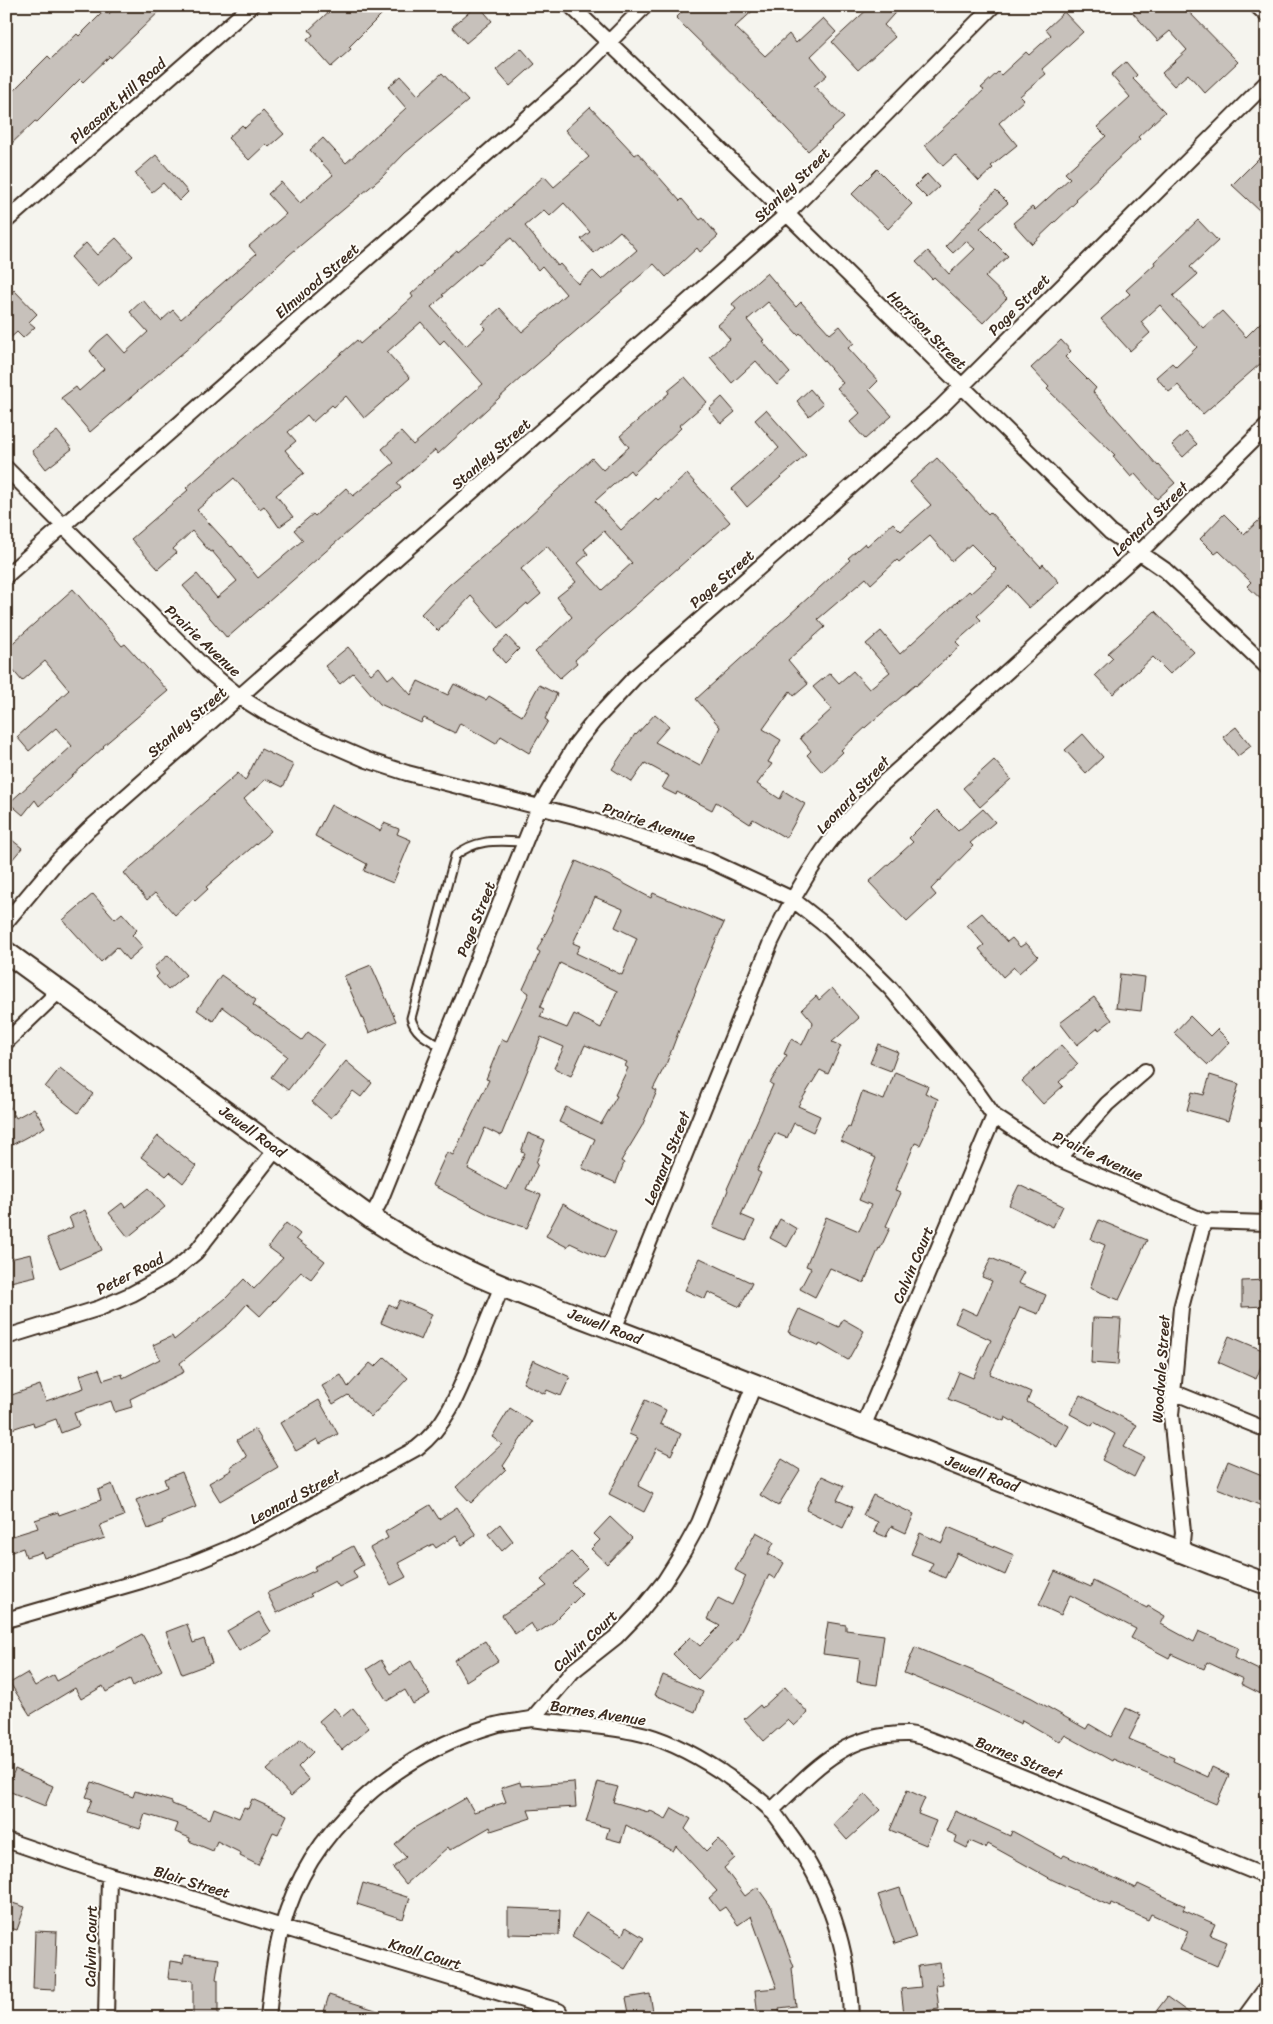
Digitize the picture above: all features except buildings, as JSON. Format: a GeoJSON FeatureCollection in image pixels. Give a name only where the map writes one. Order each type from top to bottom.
{"type":"FeatureCollection","features":[{"type":"Feature","properties":{"kind":"street","name":"Pleasant Hill Road"},"geometry":{"type":"LineString","coordinates":[[6,221],[251,6]]}},
{"type":"Feature","properties":{"kind":"street","name":"Harrison Street"},"geometry":{"type":"LineString","coordinates":[[571,6],[787,214],[1110,532],[1165,570],[1267,667]]}},
{"type":"Feature","properties":{"kind":"street","name":"Elmwood Street"},"geometry":{"type":"LineString","coordinates":[[6,576],[574,77],[645,6]]}},
{"type":"Feature","properties":{"kind":"street","name":"Stanley Street"},"geometry":{"type":"LineString","coordinates":[[6,922],[58,860],[88,830],[787,214],[993,6]]}},
{"type":"Feature","properties":{"kind":"street"},"geometry":{"type":"LineString","coordinates":[[1258,6],[1267,15]]}},
{"type":"Feature","properties":{"kind":"street","name":"Page Street"},"geometry":{"type":"LineString","coordinates":[[371,1218],[384,1192],[538,807],[576,744],[594,721],[629,683],[940,408],[1266,84]]}},
{"type":"Feature","properties":{"kind":"street","name":"Leonard Street"},"geometry":{"type":"LineString","coordinates":[[614,1329],[771,942],[792,899],[824,850],[843,826],[880,786],[1140,552],[1267,426]]}},
{"type":"Feature","properties":{"kind":"street","name":"Prairie Avenue"},"geometry":{"type":"LineString","coordinates":[[6,468],[207,670],[240,697],[283,722],[367,760],[590,820],[708,860],[792,899],[830,929],[890,988],[972,1085],[994,1116],[1059,1159],[1204,1221],[1267,1223]]}},
{"type":"Feature","properties":{"kind":"street","name":"Jewell Road"},"geometry":{"type":"LineString","coordinates":[[6,952],[371,1218],[428,1252],[502,1286],[1267,1584]]}},
{"type":"Feature","properties":{"kind":"street"},"geometry":{"type":"LineString","coordinates":[[6,1042],[59,991]]}},
{"type":"Feature","properties":{"kind":"street"},"geometry":{"type":"LineString","coordinates":[[1059,1159],[1107,1104],[1145,1071]]}},
{"type":"Feature","properties":{"kind":"street","name":"Calvin Court"},"geometry":{"type":"LineString","coordinates":[[863,1427],[994,1116]]}},
{"type":"Feature","properties":{"kind":"street","name":"Peter Road"},"geometry":{"type":"LineString","coordinates":[[6,1337],[100,1308],[132,1294],[172,1272],[196,1252],[276,1149]]}},
{"type":"Feature","properties":{"kind":"street","name":"Woodvale Street"},"geometry":{"type":"LineString","coordinates":[[1181,1552],[1183,1532],[1171,1415],[1181,1308],[1204,1221]]}},
{"type":"Feature","properties":{"kind":"street","name":"Leonard Street"},"geometry":{"type":"LineString","coordinates":[[6,1620],[141,1581],[230,1548],[267,1531],[417,1448],[435,1432],[450,1411],[502,1286]]}},
{"type":"Feature","properties":{"kind":"street","name":"Calvin Court"},"geometry":{"type":"LineString","coordinates":[[532,1720],[574,1671],[616,1637],[664,1582],[699,1523],[754,1385]]}},
{"type":"Feature","properties":{"kind":"street"},"geometry":{"type":"LineString","coordinates":[[1173,1392],[1267,1430]]}},
{"type":"Feature","properties":{"kind":"street"},"geometry":{"type":"LineString","coordinates":[[268,2018],[272,1974],[282,1928],[295,1890],[312,1860],[346,1815],[392,1775],[424,1756],[454,1741],[495,1725],[532,1720]]}},
{"type":"Feature","properties":{"kind":"street","name":"Barnes Avenue"},"geometry":{"type":"LineString","coordinates":[[532,1720],[634,1732],[651,1737],[684,1750],[706,1762],[737,1783],[771,1811],[800,1848],[814,1872],[834,1917],[846,1963],[851,2018]]}},
{"type":"Feature","properties":{"kind":"street","name":"Barnes Street"},"geometry":{"type":"LineString","coordinates":[[771,1811],[824,1760],[837,1751],[875,1737],[910,1734],[952,1748],[1267,1876]]}},
{"type":"Feature","properties":{"kind":"street","name":"Blair Street"},"geometry":{"type":"LineString","coordinates":[[6,1840],[108,1875],[169,1891],[282,1928]]}},
{"type":"Feature","properties":{"kind":"street","name":"Calvin Court"},"geometry":{"type":"LineString","coordinates":[[106,2018],[108,1875]]}},
{"type":"Feature","properties":{"kind":"street","name":"Knoll Court"},"geometry":{"type":"LineString","coordinates":[[282,1928],[560,2011]]}},
{"type":"Feature","properties":{"kind":"street"},"geometry":{"type":"LineString","coordinates":[[1248,2018],[1267,1992]]}},
{"type":"Feature","properties":{"kind":"lane"},"geometry":{"type":"LineString","coordinates":[[442,1047],[423,1037],[413,1028],[411,1018],[455,856],[462,850],[488,841],[524,842]]}}]}
